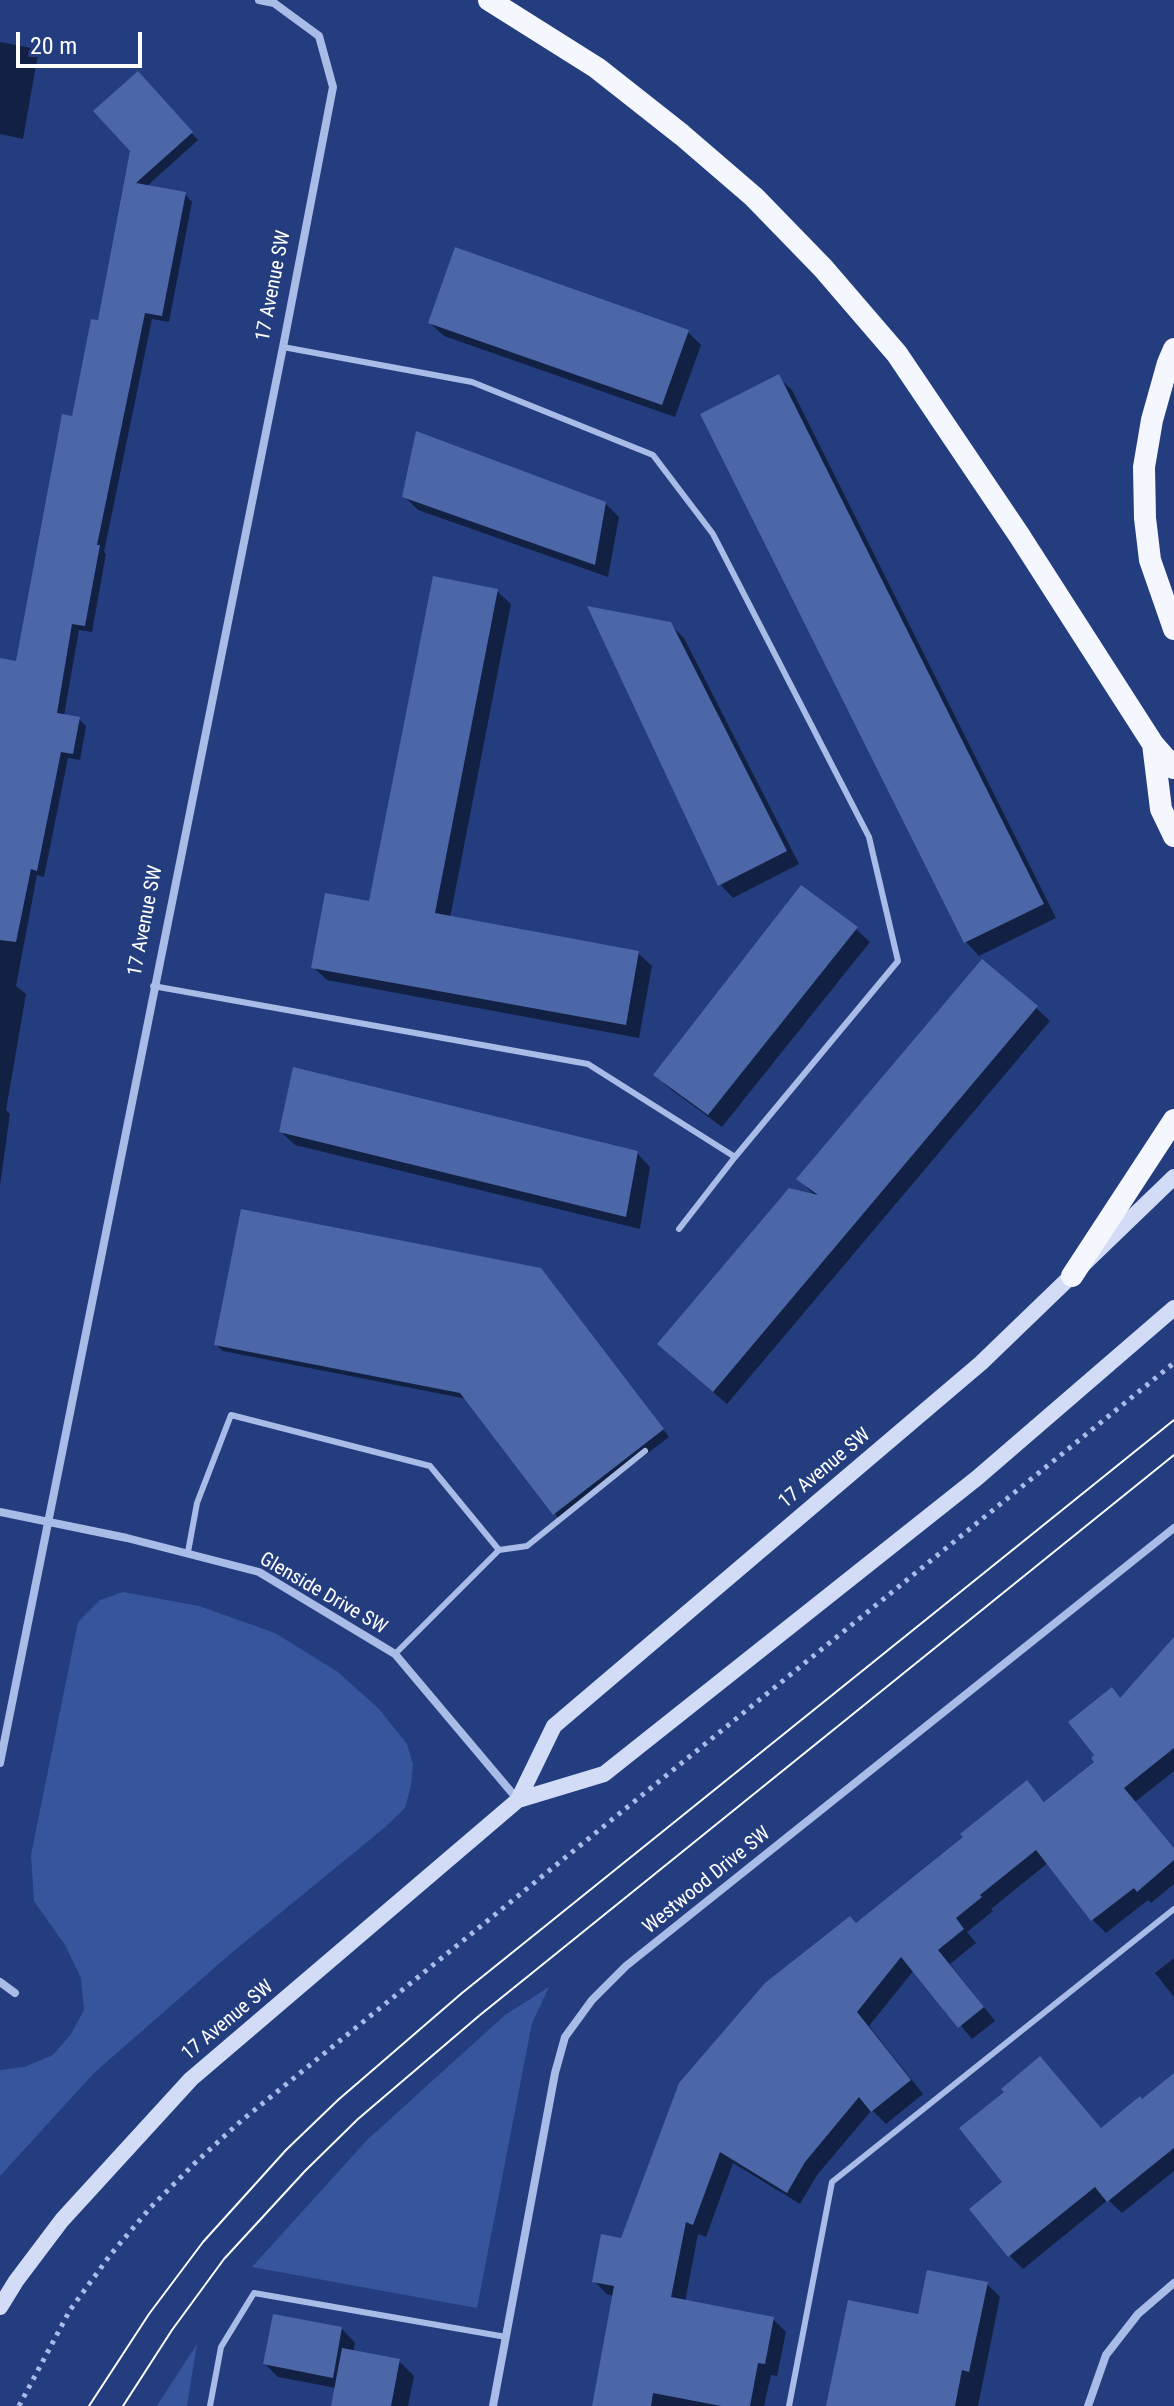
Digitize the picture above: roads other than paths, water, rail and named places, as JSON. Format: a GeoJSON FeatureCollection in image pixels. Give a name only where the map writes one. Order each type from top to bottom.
{"type":"FeatureCollection","features":[{"type":"Feature","properties":{"kind":"highway"},"geometry":{"type":"LineString","coordinates":[[489,0],[597,68],[682,135],[754,197],[823,268],[897,354],[1019,535],[1153,744],[1174,768]]}},
{"type":"Feature","properties":{"kind":"highway"},"geometry":{"type":"LineString","coordinates":[[1174,349],[1152,420],[1144,467],[1150,560],[1174,629]]}},
{"type":"Feature","properties":{"kind":"highway"},"geometry":{"type":"LineString","coordinates":[[1153,744],[1161,809],[1174,836]]}},
{"type":"Feature","properties":{"kind":"highway"},"geometry":{"type":"LineString","coordinates":[[1072,1276],[1174,1120]]}},
{"type":"Feature","properties":{"kind":"main road","name":"17 Avenue SW"},"geometry":{"type":"LineString","coordinates":[[0,2307],[62,2220],[191,2079],[518,1800],[554,1726],[981,1363],[1174,1177]]}},
{"type":"Feature","properties":{"kind":"main road","name":"17 Avenue SW"},"geometry":{"type":"LineString","coordinates":[[518,1800],[604,1774],[977,1478],[1174,1308]]}},
{"type":"Feature","properties":{"kind":"street","name":"17 Avenue SW"},"geometry":{"type":"LineString","coordinates":[[0,1763],[333,87],[319,36],[274,3],[259,0]]}},
{"type":"Feature","properties":{"kind":"street","name":"Glenside Drive SW"},"geometry":{"type":"LineString","coordinates":[[0,1512],[188,1552],[259,1572],[395,1654],[518,1800]]}},
{"type":"Feature","properties":{"kind":"street","name":"Westwood Drive SW"},"geometry":{"type":"LineString","coordinates":[[493,2406],[555,2073],[565,2037],[592,2000],[626,1966],[1174,1528]]}},
{"type":"Feature","properties":{"kind":"street"},"geometry":{"type":"LineString","coordinates":[[0,1982],[15,1993]]}},
{"type":"Feature","properties":{"kind":"street"},"geometry":{"type":"LineString","coordinates":[[1088,2406],[1106,2355],[1138,2314],[1174,2283]]}},
{"type":"Feature","properties":{"kind":"lane"},"geometry":{"type":"LineString","coordinates":[[283,347],[472,382],[653,455],[713,534],[869,837],[898,961],[679,1229]]}},
{"type":"Feature","properties":{"kind":"lane"},"geometry":{"type":"LineString","coordinates":[[153,986],[588,1064],[735,1157]]}},
{"type":"Feature","properties":{"kind":"lane"},"geometry":{"type":"LineString","coordinates":[[188,1552],[197,1503],[231,1415],[430,1466],[499,1550]]}},
{"type":"Feature","properties":{"kind":"lane"},"geometry":{"type":"LineString","coordinates":[[395,1654],[499,1550],[527,1546],[645,1451]]}},
{"type":"Feature","properties":{"kind":"lane"},"geometry":{"type":"LineString","coordinates":[[789,2406],[832,2182],[1174,1909]]}},
{"type":"Feature","properties":{"kind":"lane"},"geometry":{"type":"LineString","coordinates":[[210,2406],[221,2347],[254,2293],[506,2337]]}},
{"type":"Feature","properties":{"kind":"tram line"},"geometry":{"type":"LineString","coordinates":[[89,2406],[149,2314],[203,2242],[286,2150],[338,2100],[462,1993],[1174,1420]]}},
{"type":"Feature","properties":{"kind":"tram line"},"geometry":{"type":"LineString","coordinates":[[123,2406],[172,2330],[224,2259],[358,2119],[480,2015],[1174,1455]]}}]}
